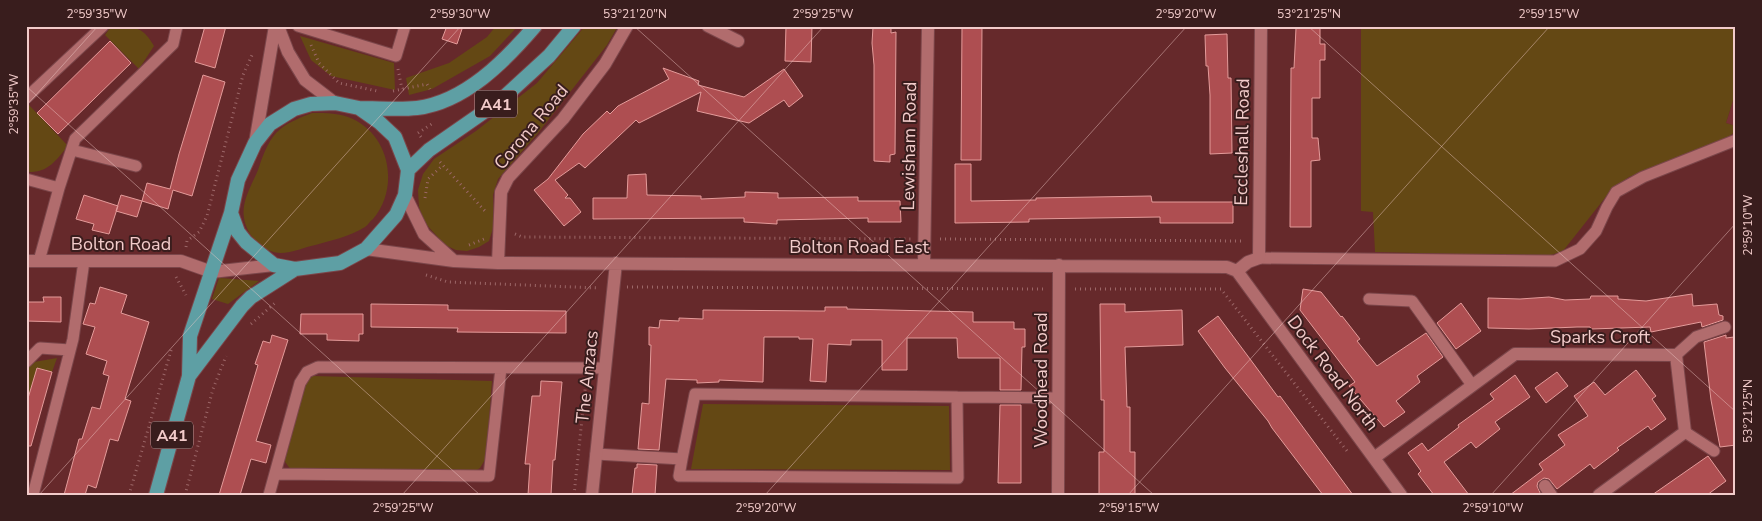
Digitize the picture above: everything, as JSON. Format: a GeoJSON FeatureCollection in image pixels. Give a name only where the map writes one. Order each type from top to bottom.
{"type":"FeatureCollection","features":[{"type":"Feature","properties":{"kind":"highway","name":"A41"},"geometry":{"type":"LineString","coordinates":[[156,495],[189,376],[190,336],[212,272],[238,180],[255,143],[270,124],[294,109],[311,104],[335,102],[359,108],[416,108],[436,104],[464,90],[488,74],[519,45],[535,26]]}},
{"type":"Feature","properties":{"kind":"highway","name":"A41"},"geometry":{"type":"LineString","coordinates":[[408,170],[429,150],[501,100],[549,56],[574,26]]}},
{"type":"Feature","properties":{"kind":"highway","name":"A41"},"geometry":{"type":"LineString","coordinates":[[230,213],[238,232],[246,242],[274,265],[295,269],[340,262],[366,249],[396,215],[405,196],[408,170],[395,137],[379,122],[359,108]]}},
{"type":"Feature","properties":{"kind":"highway","name":"A41"},"geometry":{"type":"LineString","coordinates":[[189,376],[242,306],[251,297],[295,269]]}},
{"type":"Feature","properties":{"kind":"street"},"geometry":{"type":"LineString","coordinates":[[277,26],[288,52],[305,80],[335,102]]}},
{"type":"Feature","properties":{"kind":"street"},"geometry":{"type":"LineString","coordinates":[[255,143],[277,26]]}},
{"type":"Feature","properties":{"kind":"street","name":"Corona Road"},"geometry":{"type":"LineString","coordinates":[[498,263],[501,192],[508,178],[563,119],[605,64],[627,26]]}},
{"type":"Feature","properties":{"kind":"street"},"geometry":{"type":"LineString","coordinates":[[708,26],[738,41]]}},
{"type":"Feature","properties":{"kind":"street","name":"Lewisham Road"},"geometry":{"type":"LineString","coordinates":[[924,265],[928,26]]}},
{"type":"Feature","properties":{"kind":"street","name":"Eccleshall Road"},"geometry":{"type":"LineString","coordinates":[[1259,258],[1261,26]]}},
{"type":"Feature","properties":{"kind":"street"},"geometry":{"type":"LineString","coordinates":[[405,196],[424,234],[454,261]]}},
{"type":"Feature","properties":{"kind":"street","name":"Bolton Road East"},"geometry":{"type":"LineString","coordinates":[[366,249],[454,261],[498,263],[1059,265],[1227,267],[1237,271]]}},
{"type":"Feature","properties":{"kind":"street"},"geometry":{"type":"LineString","coordinates":[[1237,271],[1248,262],[1259,258]]}},
{"type":"Feature","properties":{"kind":"street","name":"Bolton Road"},"geometry":{"type":"LineString","coordinates":[[32,261],[181,261],[212,272],[274,265]]}},
{"type":"Feature","properties":{"kind":"street","name":"The Anzacs"},"geometry":{"type":"LineString","coordinates":[[592,495],[616,263]]}},
{"type":"Feature","properties":{"kind":"street","name":"Woodhead Road"},"geometry":{"type":"LineString","coordinates":[[1058,495],[1059,265]]}},
{"type":"Feature","properties":{"kind":"street","name":"Dock Road North"},"geometry":{"type":"LineString","coordinates":[[1237,271],[1401,495]]}},
{"type":"Feature","properties":{"kind":"street","name":"Sparks Croft"},"geometry":{"type":"LineString","coordinates":[[1374,458],[1515,354],[1676,355]]}},
{"type":"Feature","properties":{"kind":"street"},"geometry":{"type":"LineString","coordinates":[[1599,495],[1685,432],[1676,355]]}},
{"type":"Feature","properties":{"kind":"lane"},"geometry":{"type":"LineString","coordinates":[[26,98],[103,26]]}},
{"type":"Feature","properties":{"kind":"lane"},"geometry":{"type":"LineString","coordinates":[[32,261],[75,139],[173,44],[177,26]]}},
{"type":"Feature","properties":{"kind":"lane"},"geometry":{"type":"LineString","coordinates":[[298,26],[396,56],[405,26]]}},
{"type":"Feature","properties":{"kind":"lane"},"geometry":{"type":"LineString","coordinates":[[1259,258],[1555,261],[1580,249],[1596,231],[1616,192],[1643,178],[1736,140]]}},
{"type":"Feature","properties":{"kind":"lane"},"geometry":{"type":"LineString","coordinates":[[72,150],[136,166]]}},
{"type":"Feature","properties":{"kind":"lane"},"geometry":{"type":"LineString","coordinates":[[26,179],[59,188]]}},
{"type":"Feature","properties":{"kind":"lane"},"geometry":{"type":"LineString","coordinates":[[33,495],[70,350],[84,261]]}},
{"type":"Feature","properties":{"kind":"lane"},"geometry":{"type":"LineString","coordinates":[[1370,299],[1412,301],[1472,385]]}},
{"type":"Feature","properties":{"kind":"lane"},"geometry":{"type":"LineString","coordinates":[[1676,355],[1696,337],[1725,327]]}},
{"type":"Feature","properties":{"kind":"lane"},"geometry":{"type":"LineString","coordinates":[[26,362],[40,348],[70,350]]}},
{"type":"Feature","properties":{"kind":"lane"},"geometry":{"type":"LineString","coordinates":[[269,495],[300,383],[307,372],[318,367],[605,368]]}},
{"type":"Feature","properties":{"kind":"lane"},"geometry":{"type":"LineString","coordinates":[[275,474],[489,476],[501,368]]}},
{"type":"Feature","properties":{"kind":"lane"},"geometry":{"type":"LineString","coordinates":[[957,397],[958,478],[679,476],[696,394],[1058,398]]}},
{"type":"Feature","properties":{"kind":"lane"},"geometry":{"type":"LineString","coordinates":[[1685,432],[1714,451]]}},
{"type":"Feature","properties":{"kind":"lane"},"geometry":{"type":"LineString","coordinates":[[596,454],[682,458]]}},
{"type":"Feature","properties":{"kind":"path"},"geometry":{"type":"LineString","coordinates":[[424,200],[428,179],[443,165]]}},
{"type":"Feature","properties":{"kind":"path"},"geometry":{"type":"LineString","coordinates":[[499,226],[522,237],[1259,241]]}},
{"type":"Feature","properties":{"kind":"path"},"geometry":{"type":"LineString","coordinates":[[460,245],[469,245],[484,239],[486,232]]}},
{"type":"Feature","properties":{"kind":"path"},"geometry":{"type":"LineString","coordinates":[[420,272],[448,282],[613,288],[1221,289],[1352,458]]}},
{"type":"Feature","properties":{"kind":"path"},"geometry":{"type":"LineString","coordinates":[[248,326],[277,302]]}},
{"type":"Feature","properties":{"kind":"path"},"geometry":{"type":"LineString","coordinates":[[185,495],[213,389],[228,353]]}},
{"type":"Feature","properties":{"kind":"shaded area"},"geometry":{"type":"Polygon","coordinates":[[[117,26],[135,28],[143,32],[154,46],[139,69],[105,35],[110,28],[117,26]]]}},
{"type":"Feature","properties":{"kind":"shaded area"},"geometry":{"type":"Polygon","coordinates":[[[496,26],[518,26],[490,56],[432,89],[409,95],[406,78],[449,63],[487,37],[496,26]]]}},
{"type":"Feature","properties":{"kind":"shaded area"},"geometry":{"type":"Polygon","coordinates":[[[585,26],[618,26],[607,45],[538,133],[498,179],[493,195],[494,225],[489,241],[467,251],[456,250],[445,245],[425,223],[419,207],[418,190],[423,174],[434,159],[476,131],[537,83],[585,26]]]}},
{"type":"Feature","properties":{"kind":"shaded area"},"geometry":{"type":"Polygon","coordinates":[[[1361,26],[1736,26],[1736,91],[1726,123],[1736,126],[1736,131],[1716,146],[1629,177],[1612,189],[1563,251],[1548,256],[1375,252],[1373,212],[1361,211],[1361,26]]]}},
{"type":"Feature","properties":{"kind":"shaded area"},"geometry":{"type":"Polygon","coordinates":[[[300,36],[394,63],[395,90],[331,76],[311,60],[300,36]]]}},
{"type":"Feature","properties":{"kind":"shaded area"},"geometry":{"type":"Polygon","coordinates":[[[1736,91],[1736,126],[1726,123],[1736,91]]]}},
{"type":"Feature","properties":{"kind":"shaded area"},"geometry":{"type":"Polygon","coordinates":[[[29,105],[68,146],[51,165],[34,172],[26,172],[26,109],[29,105]]]}},
{"type":"Feature","properties":{"kind":"shaded area"},"geometry":{"type":"Polygon","coordinates":[[[312,113],[348,117],[366,127],[376,138],[387,164],[388,179],[386,193],[381,207],[373,219],[359,230],[294,251],[284,253],[273,252],[262,247],[249,232],[244,219],[245,202],[265,151],[276,133],[288,124],[312,113]]]}},
{"type":"Feature","properties":{"kind":"shaded area"},"geometry":{"type":"Polygon","coordinates":[[[219,278],[259,281],[228,304],[212,299],[219,278]]]}},
{"type":"Feature","properties":{"kind":"shaded area"},"geometry":{"type":"Polygon","coordinates":[[[57,358],[52,372],[37,368],[26,405],[26,370],[34,362],[57,358]]]}},
{"type":"Feature","properties":{"kind":"shaded area"},"geometry":{"type":"Polygon","coordinates":[[[313,376],[492,381],[486,458],[480,468],[475,471],[291,470],[283,459],[306,381],[313,376]]]}},
{"type":"Feature","properties":{"kind":"shaded area"},"geometry":{"type":"Polygon","coordinates":[[[703,404],[949,406],[950,470],[691,469],[703,404]]]}},
{"type":"Feature","properties":{"kind":"building"},"geometry":{"type":"Polygon","coordinates":[[[205,26],[226,26],[215,68],[195,62],[205,26]]]}},
{"type":"Feature","properties":{"kind":"building"},"geometry":{"type":"Polygon","coordinates":[[[447,26],[463,26],[457,44],[442,39],[447,26]]]}},
{"type":"Feature","properties":{"kind":"building"},"geometry":{"type":"Polygon","coordinates":[[[786,26],[812,26],[811,62],[785,61],[786,26]]]}},
{"type":"Feature","properties":{"kind":"building"},"geometry":{"type":"Polygon","coordinates":[[[891,26],[891,33],[896,32],[895,154],[890,155],[890,162],[874,161],[874,65],[872,43],[873,27],[891,26]]]}},
{"type":"Feature","properties":{"kind":"building"},"geometry":{"type":"Polygon","coordinates":[[[962,26],[982,26],[981,160],[961,160],[962,26]]]}},
{"type":"Feature","properties":{"kind":"building"},"geometry":{"type":"Polygon","coordinates":[[[1296,28],[1320,28],[1320,44],[1325,44],[1325,60],[1320,60],[1320,98],[1312,98],[1312,138],[1318,138],[1320,160],[1311,161],[1311,227],[1290,227],[1291,68],[1294,68],[1296,28]]]}},
{"type":"Feature","properties":{"kind":"building"},"geometry":{"type":"Polygon","coordinates":[[[1227,34],[1228,78],[1231,78],[1232,153],[1210,154],[1210,95],[1208,66],[1206,66],[1205,35],[1227,34]]]}},
{"type":"Feature","properties":{"kind":"building"},"geometry":{"type":"Polygon","coordinates":[[[110,41],[131,63],[58,134],[37,113],[110,41]]]}},
{"type":"Feature","properties":{"kind":"building"},"geometry":{"type":"Polygon","coordinates":[[[663,68],[699,81],[698,85],[744,97],[784,69],[803,96],[789,107],[784,100],[749,123],[697,111],[701,92],[639,123],[636,120],[585,168],[579,163],[555,180],[568,195],[565,198],[570,198],[581,212],[564,226],[534,190],[548,179],[583,134],[607,111],[610,114],[618,106],[669,79],[663,68]]]}},
{"type":"Feature","properties":{"kind":"building"},"geometry":{"type":"Polygon","coordinates":[[[203,75],[225,82],[192,196],[173,190],[168,209],[142,201],[147,183],[170,189],[203,75]]]}},
{"type":"Feature","properties":{"kind":"building"},"geometry":{"type":"Polygon","coordinates":[[[955,164],[971,164],[971,201],[1151,196],[1152,202],[1233,202],[1233,223],[1160,223],[1160,217],[1029,219],[1029,222],[955,223],[955,164]]]}},
{"type":"Feature","properties":{"kind":"building"},"geometry":{"type":"Polygon","coordinates":[[[646,174],[647,195],[701,196],[701,199],[745,197],[745,192],[778,193],[778,198],[858,197],[858,201],[900,201],[901,222],[868,222],[868,218],[777,220],[777,224],[744,222],[744,218],[593,219],[593,198],[627,198],[628,175],[646,174]]]}},
{"type":"Feature","properties":{"kind":"building"},"geometry":{"type":"Polygon","coordinates":[[[84,195],[118,206],[109,234],[92,230],[94,224],[76,219],[84,195]]]}},
{"type":"Feature","properties":{"kind":"building"},"geometry":{"type":"Polygon","coordinates":[[[121,195],[142,201],[137,217],[116,211],[121,195]]]}},
{"type":"Feature","properties":{"kind":"building"},"geometry":{"type":"Polygon","coordinates":[[[100,287],[127,295],[121,313],[149,322],[125,399],[131,401],[118,441],[110,439],[96,488],[88,485],[85,495],[64,495],[79,439],[82,439],[92,407],[100,409],[109,376],[103,374],[107,361],[86,354],[95,327],[83,324],[90,303],[95,304],[100,287]]]}},
{"type":"Feature","properties":{"kind":"building"},"geometry":{"type":"Polygon","coordinates":[[[1303,289],[1321,292],[1360,339],[1357,341],[1377,366],[1426,333],[1443,357],[1417,376],[1420,382],[1396,401],[1405,412],[1384,427],[1349,386],[1355,382],[1300,310],[1303,289]]]}},
{"type":"Feature","properties":{"kind":"building"},"geometry":{"type":"Polygon","coordinates":[[[1692,294],[1693,306],[1717,304],[1719,315],[1723,316],[1723,320],[1702,327],[1701,322],[1651,332],[1650,327],[1591,329],[1590,327],[1488,328],[1488,298],[1520,299],[1549,297],[1565,300],[1590,299],[1591,296],[1618,296],[1618,299],[1646,301],[1692,294]]]}},
{"type":"Feature","properties":{"kind":"building"},"geometry":{"type":"Polygon","coordinates":[[[43,297],[61,297],[61,322],[26,321],[26,302],[44,302],[43,297]]]}},
{"type":"Feature","properties":{"kind":"building"},"geometry":{"type":"Polygon","coordinates":[[[1461,303],[1481,331],[1456,349],[1437,323],[1461,303]]]}},
{"type":"Feature","properties":{"kind":"building"},"geometry":{"type":"Polygon","coordinates":[[[371,304],[448,305],[448,310],[566,311],[566,333],[457,332],[458,328],[371,327],[371,304]]]}},
{"type":"Feature","properties":{"kind":"building"},"geometry":{"type":"Polygon","coordinates":[[[1100,304],[1125,304],[1125,312],[1182,310],[1183,345],[1125,347],[1127,407],[1130,407],[1130,452],[1135,452],[1135,495],[1099,495],[1099,452],[1104,452],[1104,400],[1101,400],[1100,304]]]}},
{"type":"Feature","properties":{"kind":"building"},"geometry":{"type":"Polygon","coordinates":[[[825,307],[973,312],[973,322],[1014,322],[1014,329],[1025,329],[1025,347],[1022,347],[1021,390],[1000,390],[1000,358],[958,358],[957,338],[907,338],[907,370],[882,370],[882,340],[851,340],[851,345],[828,344],[826,382],[810,381],[813,339],[764,337],[763,382],[719,380],[719,382],[697,383],[697,380],[666,379],[659,450],[638,449],[642,403],[649,404],[651,345],[649,345],[649,327],[659,328],[660,320],[679,321],[679,318],[703,319],[703,310],[825,311],[825,307]]]}},
{"type":"Feature","properties":{"kind":"building"},"geometry":{"type":"Polygon","coordinates":[[[301,314],[363,314],[363,334],[359,334],[359,341],[327,340],[327,334],[300,334],[301,314]]]}},
{"type":"Feature","properties":{"kind":"building"},"geometry":{"type":"Polygon","coordinates":[[[1218,316],[1353,495],[1323,495],[1268,421],[1225,368],[1198,331],[1218,316]]]}},
{"type":"Feature","properties":{"kind":"building"},"geometry":{"type":"Polygon","coordinates":[[[272,335],[288,340],[256,441],[271,445],[266,463],[251,459],[240,495],[219,495],[258,365],[255,364],[263,341],[270,343],[272,335]]]}},
{"type":"Feature","properties":{"kind":"building"},"geometry":{"type":"Polygon","coordinates":[[[1726,335],[1726,338],[1734,337],[1736,353],[1736,445],[1720,447],[1711,400],[1704,342],[1726,335]]]}},
{"type":"Feature","properties":{"kind":"building"},"geometry":{"type":"Polygon","coordinates":[[[37,368],[52,372],[31,446],[26,446],[26,405],[37,368]]]}},
{"type":"Feature","properties":{"kind":"building"},"geometry":{"type":"Polygon","coordinates":[[[1636,370],[1656,396],[1652,399],[1666,419],[1651,430],[1648,426],[1617,448],[1619,450],[1594,469],[1590,464],[1557,489],[1549,479],[1544,478],[1538,482],[1537,486],[1541,495],[1510,495],[1543,470],[1539,464],[1565,445],[1558,435],[1588,416],[1574,396],[1594,382],[1605,395],[1636,370]]]}},
{"type":"Feature","properties":{"kind":"building"},"geometry":{"type":"Polygon","coordinates":[[[1557,372],[1568,386],[1546,403],[1535,388],[1557,372]]]}},
{"type":"Feature","properties":{"kind":"building"},"geometry":{"type":"Polygon","coordinates":[[[1515,375],[1530,397],[1495,422],[1500,429],[1476,448],[1471,442],[1444,462],[1469,495],[1434,495],[1418,474],[1421,471],[1408,453],[1422,443],[1428,451],[1459,427],[1458,425],[1494,399],[1490,394],[1515,375]]]}},
{"type":"Feature","properties":{"kind":"building"},"geometry":{"type":"Polygon","coordinates":[[[541,381],[562,382],[555,460],[553,460],[551,495],[528,495],[530,464],[525,464],[532,396],[540,396],[541,381]]]}},
{"type":"Feature","properties":{"kind":"building"},"geometry":{"type":"Polygon","coordinates":[[[1000,405],[1021,405],[1021,483],[998,483],[1000,405]]]}},
{"type":"Feature","properties":{"kind":"building"},"geometry":{"type":"Polygon","coordinates":[[[1708,456],[1726,481],[1707,495],[1652,495],[1708,456]]]}},
{"type":"Feature","properties":{"kind":"building"},"geometry":{"type":"Polygon","coordinates":[[[637,464],[657,465],[655,495],[632,495],[637,464]]]}}]}
